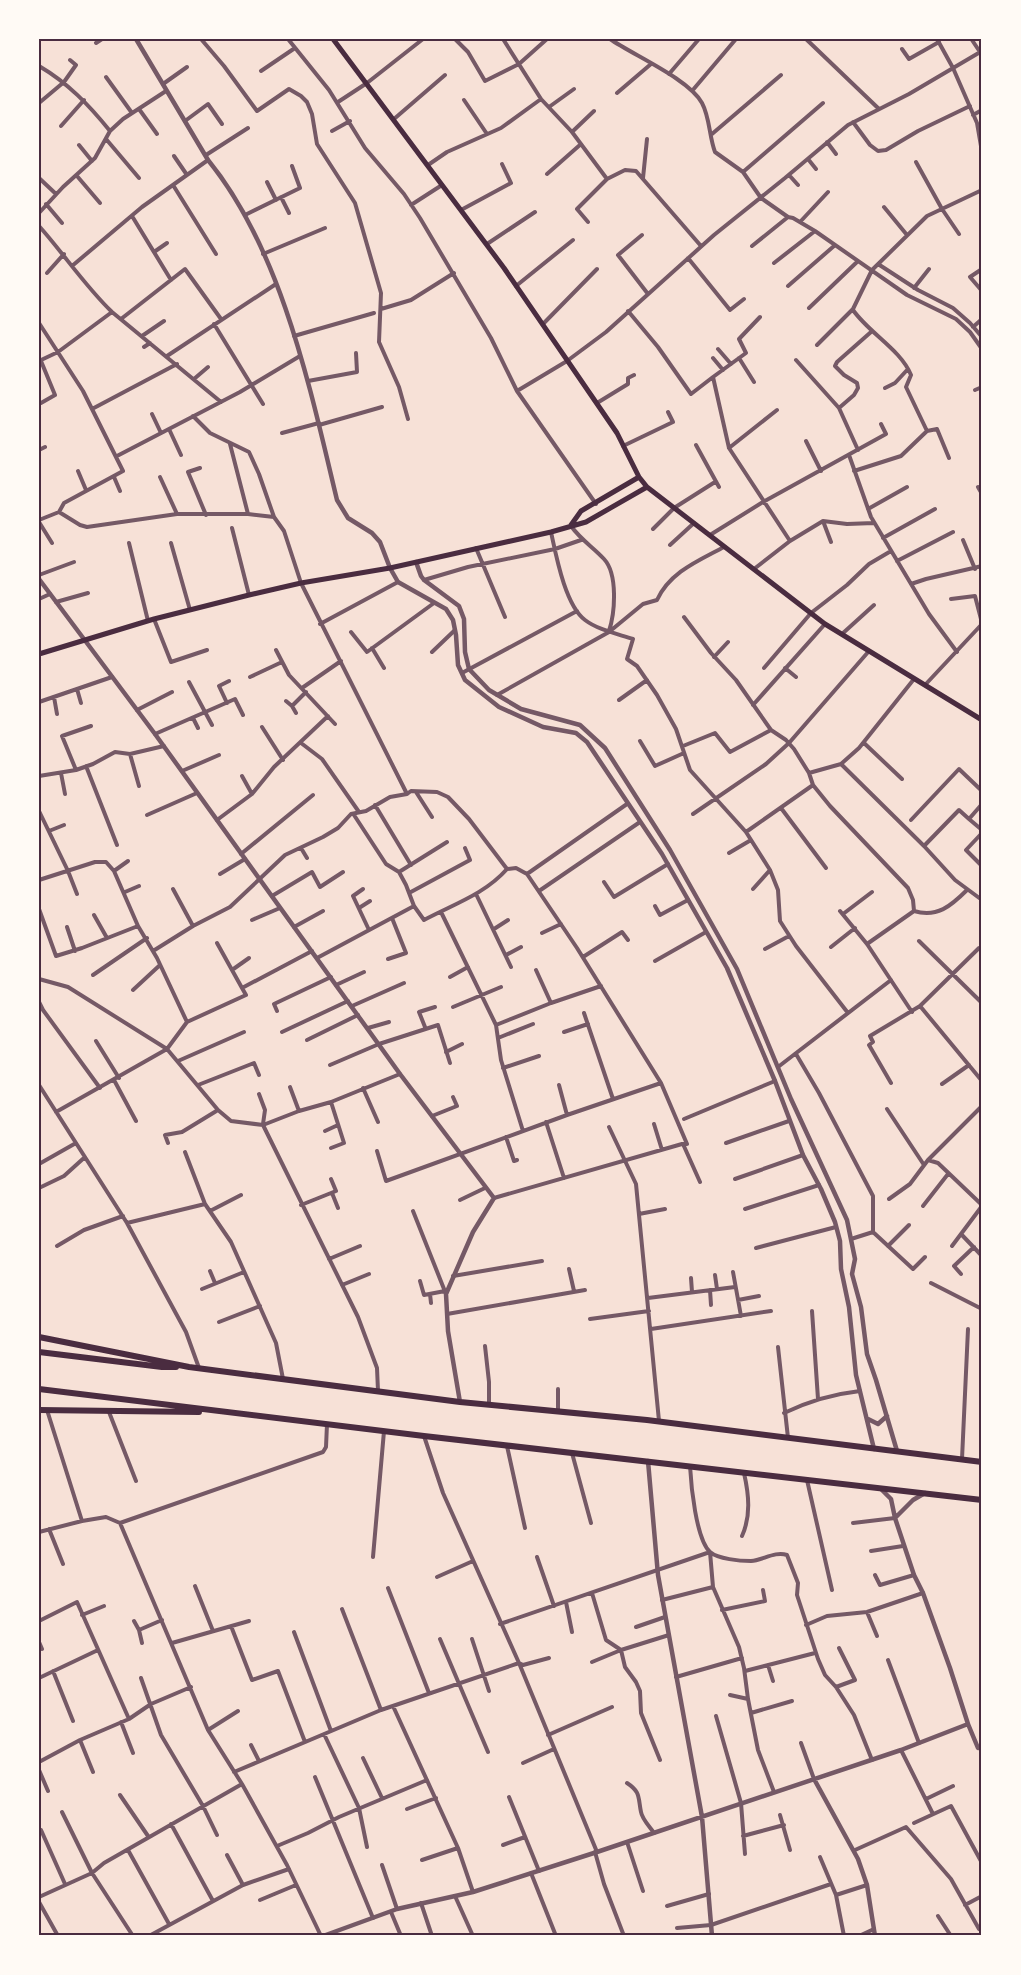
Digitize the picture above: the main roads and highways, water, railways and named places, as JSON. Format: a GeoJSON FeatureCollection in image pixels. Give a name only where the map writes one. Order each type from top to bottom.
{"type":"FeatureCollection","features":[{"type":"Feature","properties":{"kind":"main road"},"geometry":{"type":"LineString","coordinates":[[333,39],[487,244],[596,403],[647,487],[825,624],[982,720]]}},
{"type":"Feature","properties":{"kind":"main road"},"geometry":{"type":"LineString","coordinates":[[571,525],[581,512],[639,477]]}},
{"type":"Feature","properties":{"kind":"main road"},"geometry":{"type":"LineString","coordinates":[[39,654],[151,620],[249,595],[301,583],[390,568],[551,532],[586,522],[647,487]]}},
{"type":"Feature","properties":{"kind":"main road"},"geometry":{"type":"LineString","coordinates":[[39,1338],[189,1367],[460,1402],[659,1422],[982,1462]]}},
{"type":"Feature","properties":{"kind":"main road"},"geometry":{"type":"LineString","coordinates":[[39,1352],[162,1367],[189,1367]]}},
{"type":"Feature","properties":{"kind":"main road"},"geometry":{"type":"LineString","coordinates":[[39,1389],[226,1413],[982,1500]]}},
{"type":"Feature","properties":{"kind":"main road"},"geometry":{"type":"LineString","coordinates":[[43,1410],[226,1413]]}}]}
